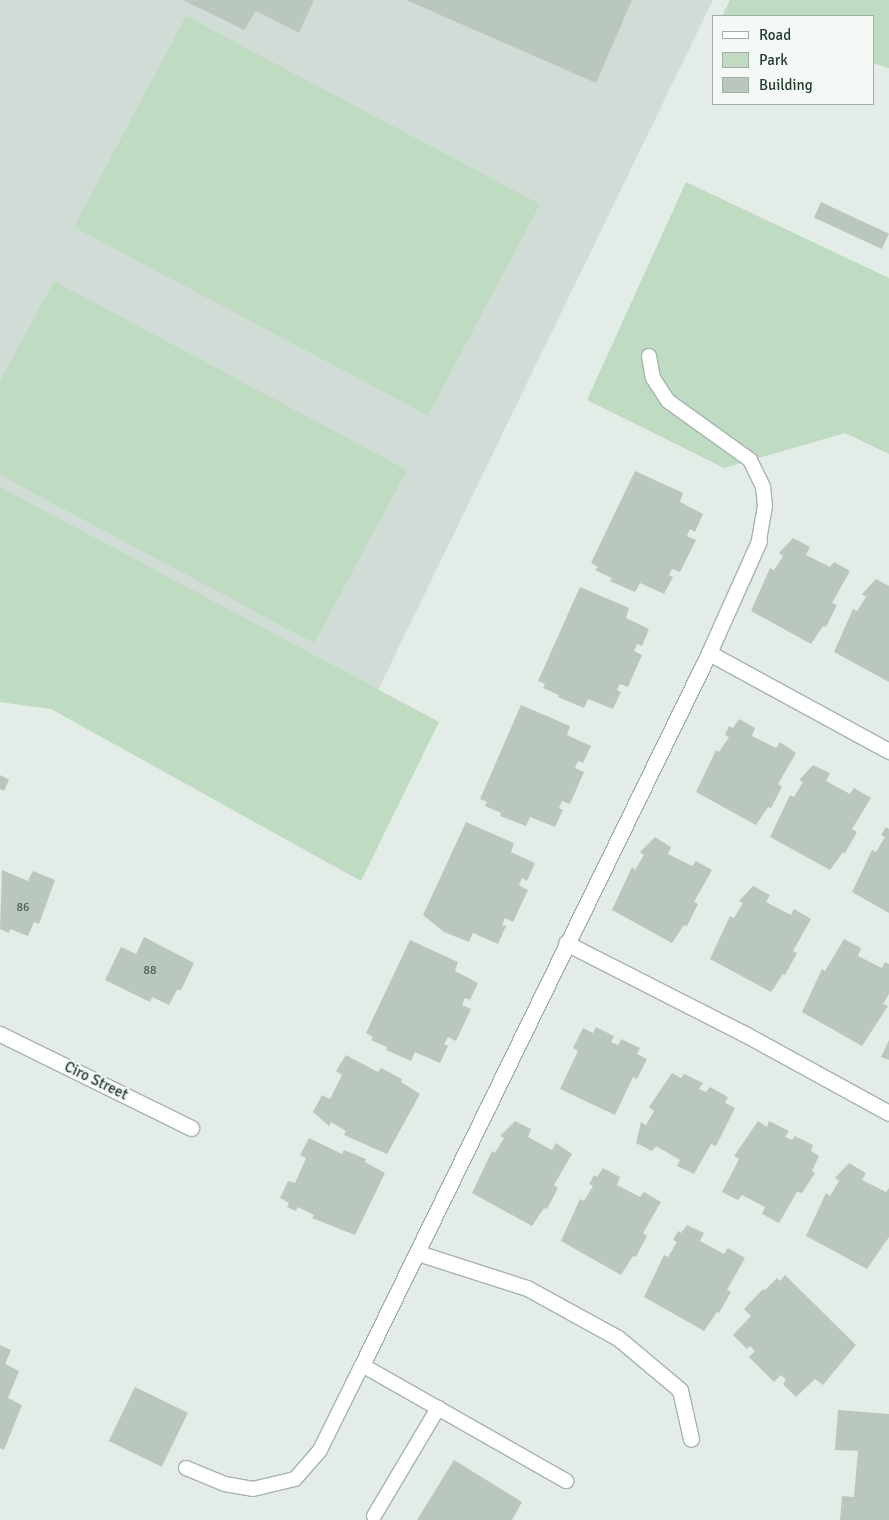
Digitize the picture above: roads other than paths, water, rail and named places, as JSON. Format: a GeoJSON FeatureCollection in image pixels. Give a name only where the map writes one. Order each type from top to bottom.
{"type":"FeatureCollection","features":[{"type":"Feature","properties":{"kind":"street"},"geometry":{"type":"LineString","coordinates":[[362,1364],[418,1253],[566,943],[709,653],[759,541]]}},
{"type":"Feature","properties":{"kind":"street"},"geometry":{"type":"LineString","coordinates":[[709,653],[889,751]]}},
{"type":"Feature","properties":{"kind":"street"},"geometry":{"type":"LineString","coordinates":[[566,943],[743,1033],[889,1112]]}},
{"type":"Feature","properties":{"kind":"street","name":"Ciro Street"},"geometry":{"type":"LineString","coordinates":[[0,1034],[191,1128]]}},
{"type":"Feature","properties":{"kind":"street"},"geometry":{"type":"LineString","coordinates":[[418,1253],[526,1288],[618,1338],[680,1390],[691,1439]]}},
{"type":"Feature","properties":{"kind":"lane"},"geometry":{"type":"LineString","coordinates":[[649,356],[653,378],[668,401],[750,460],[763,487],[765,506],[759,541]]}},
{"type":"Feature","properties":{"kind":"lane"},"geometry":{"type":"LineString","coordinates":[[186,1468],[225,1484],[252,1489],[295,1479],[320,1450],[362,1364],[566,1481]]}},
{"type":"Feature","properties":{"kind":"lane"},"geometry":{"type":"LineString","coordinates":[[374,1516],[438,1408]]}}]}
